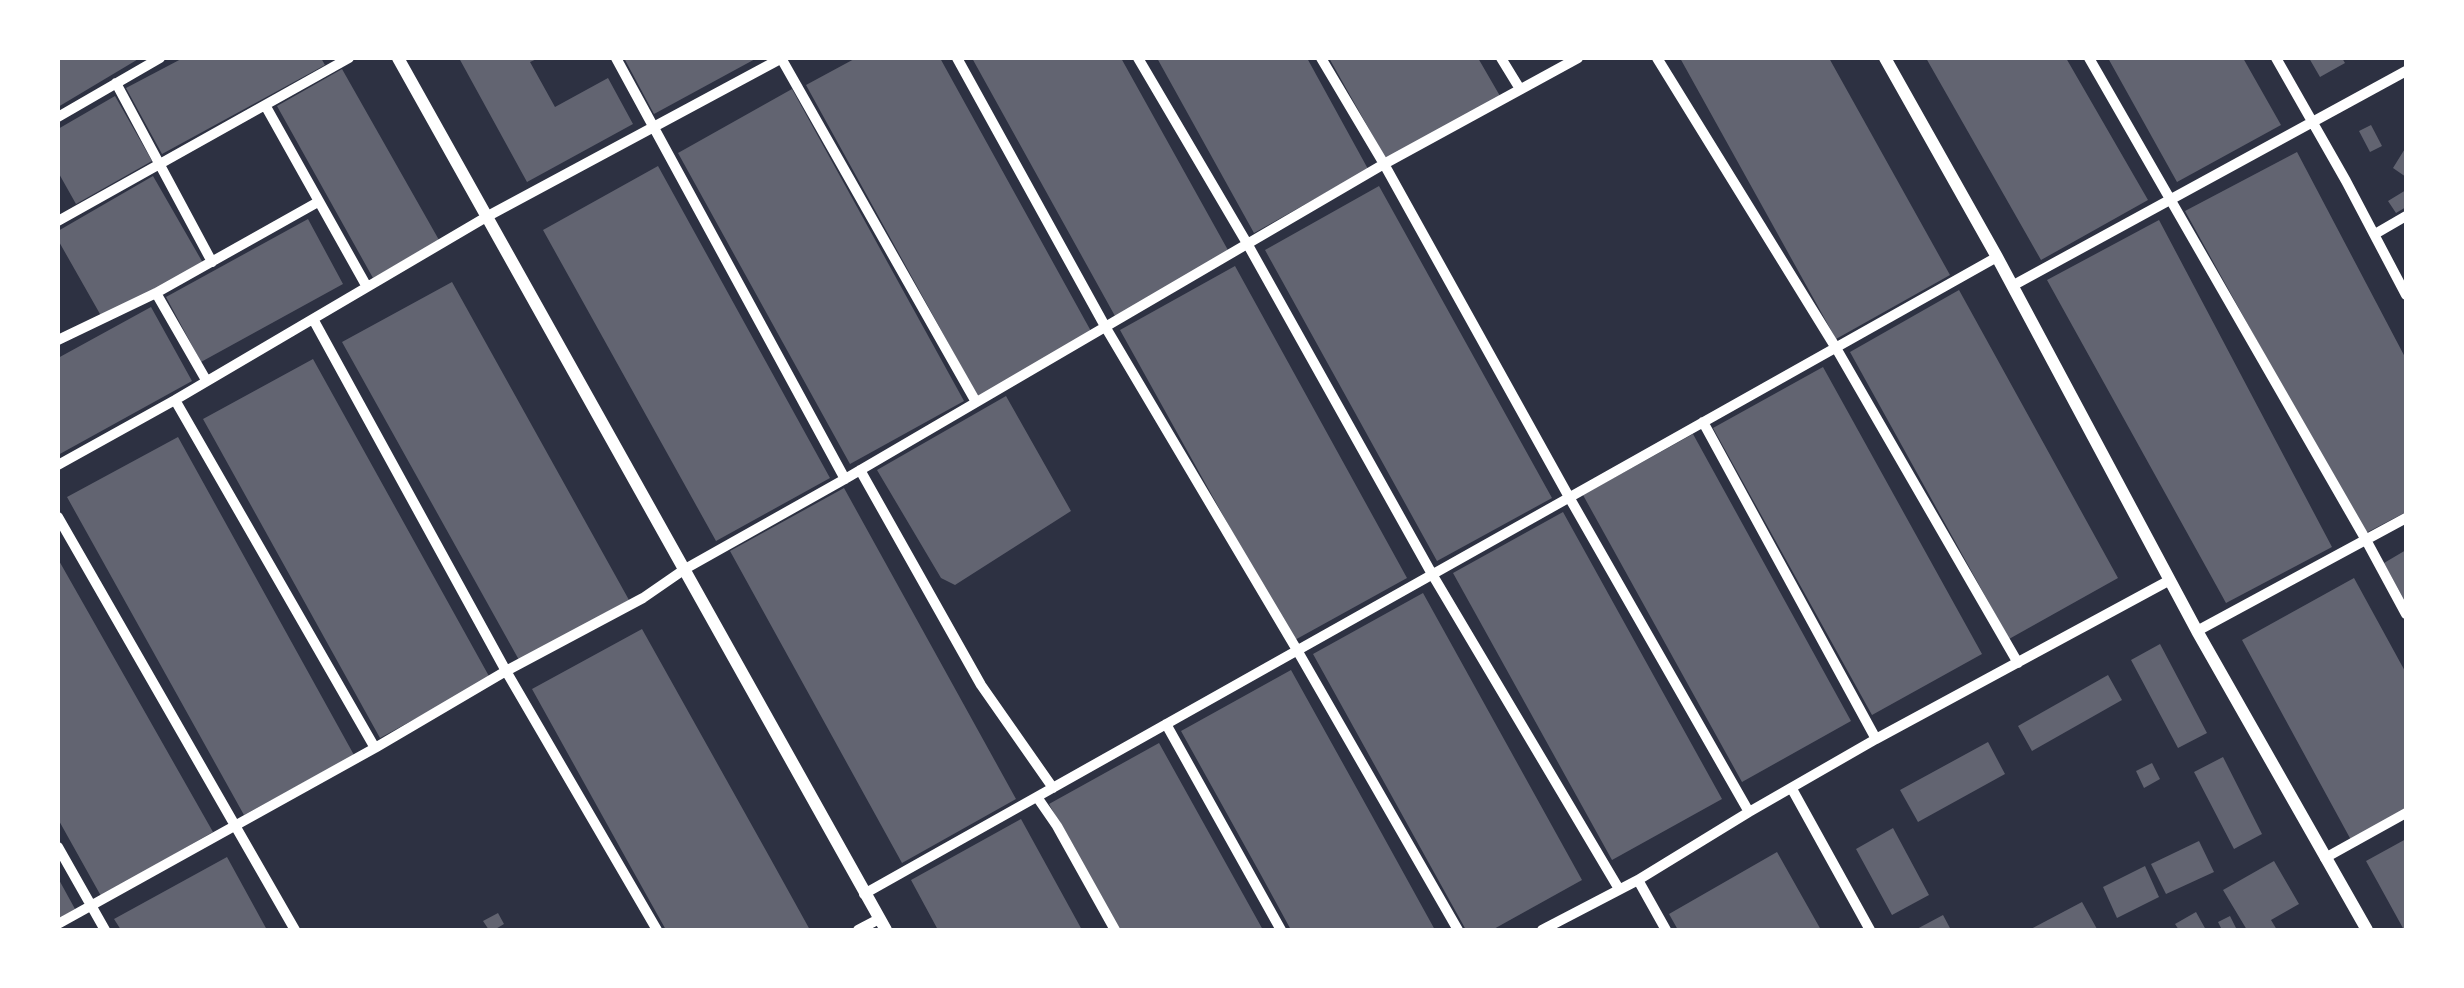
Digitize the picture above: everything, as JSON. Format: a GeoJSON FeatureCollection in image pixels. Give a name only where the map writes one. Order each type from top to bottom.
{"type":"FeatureCollection","features":[{"type":"Feature","properties":{"kind":"street"},"geometry":{"type":"LineString","coordinates":[[58,116],[160,58]]}},
{"type":"Feature","properties":{"kind":"street"},"geometry":{"type":"LineString","coordinates":[[58,221],[349,58]]}},
{"type":"Feature","properties":{"kind":"street"},"geometry":{"type":"LineString","coordinates":[[398,58],[882,925],[858,930]]}},
{"type":"Feature","properties":{"kind":"street"},"geometry":{"type":"LineString","coordinates":[[616,58],[845,479]]}},
{"type":"Feature","properties":{"kind":"street"},"geometry":{"type":"LineString","coordinates":[[58,465],[488,216],[781,58],[976,402]]}},
{"type":"Feature","properties":{"kind":"street"},"geometry":{"type":"LineString","coordinates":[[957,58],[1106,328],[1458,930]]}},
{"type":"Feature","properties":{"kind":"street"},"geometry":{"type":"LineString","coordinates":[[1138,58],[1248,245],[1432,574],[1619,889]]}},
{"type":"Feature","properties":{"kind":"street"},"geometry":{"type":"LineString","coordinates":[[1321,58],[1749,812]]}},
{"type":"Feature","properties":{"kind":"street"},"geometry":{"type":"LineString","coordinates":[[1501,58],[1520,88]]}},
{"type":"Feature","properties":{"kind":"street"},"geometry":{"type":"LineString","coordinates":[[58,924],[643,598],[685,569],[1384,164],[1578,58]]}},
{"type":"Feature","properties":{"kind":"street"},"geometry":{"type":"LineString","coordinates":[[1657,58],[1836,348],[2018,663]]}},
{"type":"Feature","properties":{"kind":"street"},"geometry":{"type":"LineString","coordinates":[[1885,58],[2197,632],[2367,930]]}},
{"type":"Feature","properties":{"kind":"street"},"geometry":{"type":"LineString","coordinates":[[2089,58],[2406,614]]}},
{"type":"Feature","properties":{"kind":"street"},"geometry":{"type":"LineString","coordinates":[[2276,58],[2406,295]]}},
{"type":"Feature","properties":{"kind":"street"},"geometry":{"type":"LineString","coordinates":[[2012,286],[2406,71]]}},
{"type":"Feature","properties":{"kind":"street"},"geometry":{"type":"LineString","coordinates":[[116,83],[212,262]]}},
{"type":"Feature","properties":{"kind":"street"},"geometry":{"type":"LineString","coordinates":[[265,104],[368,288]]}},
{"type":"Feature","properties":{"kind":"street"},"geometry":{"type":"LineString","coordinates":[[58,340],[156,293],[318,202]]}},
{"type":"Feature","properties":{"kind":"street"},"geometry":{"type":"LineString","coordinates":[[2375,234],[2406,216]]}},
{"type":"Feature","properties":{"kind":"street"},"geometry":{"type":"LineString","coordinates":[[864,894],[1996,257]]}},
{"type":"Feature","properties":{"kind":"street"},"geometry":{"type":"LineString","coordinates":[[156,293],[206,380]]}},
{"type":"Feature","properties":{"kind":"street"},"geometry":{"type":"LineString","coordinates":[[312,318],[506,671],[657,930]]}},
{"type":"Feature","properties":{"kind":"street"},"geometry":{"type":"LineString","coordinates":[[175,400],[374,748]]}},
{"type":"Feature","properties":{"kind":"street"},"geometry":{"type":"LineString","coordinates":[[1702,422],[1876,739]]}},
{"type":"Feature","properties":{"kind":"street"},"geometry":{"type":"LineString","coordinates":[[860,470],[982,685],[1053,788]]}},
{"type":"Feature","properties":{"kind":"street"},"geometry":{"type":"LineString","coordinates":[[58,517],[294,930]]}},
{"type":"Feature","properties":{"kind":"street"},"geometry":{"type":"LineString","coordinates":[[2197,632],[2406,518]]}},
{"type":"Feature","properties":{"kind":"street"},"geometry":{"type":"LineString","coordinates":[[1542,930],[1638,880],[1876,739],[2170,580]]}},
{"type":"Feature","properties":{"kind":"street"},"geometry":{"type":"LineString","coordinates":[[1166,724],[1282,930]]}},
{"type":"Feature","properties":{"kind":"street"},"geometry":{"type":"LineString","coordinates":[[1792,789],[1870,930]]}},
{"type":"Feature","properties":{"kind":"street"},"geometry":{"type":"LineString","coordinates":[[1037,797],[1115,930]]}},
{"type":"Feature","properties":{"kind":"street"},"geometry":{"type":"LineString","coordinates":[[2325,858],[2406,813]]}},
{"type":"Feature","properties":{"kind":"street"},"geometry":{"type":"LineString","coordinates":[[58,847],[105,930]]}},
{"type":"Feature","properties":{"kind":"street"},"geometry":{"type":"LineString","coordinates":[[1638,880],[1666,930]]}},
{"type":"Feature","properties":{"kind":"building"},"geometry":{"type":"Polygon","coordinates":[[[58,58],[140,58],[58,107],[58,58]]]}},
{"type":"Feature","properties":{"kind":"building"},"geometry":{"type":"Polygon","coordinates":[[[183,58],[321,58],[325,65],[162,154],[126,88],[183,58]]]}},
{"type":"Feature","properties":{"kind":"building"},"geometry":{"type":"Polygon","coordinates":[[[459,58],[539,58],[530,62],[555,107],[608,78],[633,124],[527,182],[459,58]]]}},
{"type":"Feature","properties":{"kind":"building"},"geometry":{"type":"Polygon","coordinates":[[[624,58],[757,58],[654,114],[624,58]]]}},
{"type":"Feature","properties":{"kind":"building"},"geometry":{"type":"Polygon","coordinates":[[[856,58],[940,58],[1092,333],[978,397],[806,85],[856,58]]]}},
{"type":"Feature","properties":{"kind":"building"},"geometry":{"type":"Polygon","coordinates":[[[972,58],[1121,58],[1229,252],[1115,316],[972,58]]]}},
{"type":"Feature","properties":{"kind":"building"},"geometry":{"type":"Polygon","coordinates":[[[1157,58],[1307,58],[1368,169],[1254,233],[1157,58]]]}},
{"type":"Feature","properties":{"kind":"building"},"geometry":{"type":"Polygon","coordinates":[[[1329,58],[1478,58],[1500,96],[1386,159],[1329,58]]]}},
{"type":"Feature","properties":{"kind":"building"},"geometry":{"type":"Polygon","coordinates":[[[1680,58],[1829,58],[1950,275],[1836,339],[1680,58]]]}},
{"type":"Feature","properties":{"kind":"building"},"geometry":{"type":"Polygon","coordinates":[[[1926,58],[2066,58],[2148,200],[2041,260],[1926,58]]]}},
{"type":"Feature","properties":{"kind":"building"},"geometry":{"type":"Polygon","coordinates":[[[2108,58],[2243,58],[2281,125],[2177,182],[2108,58]]]}},
{"type":"Feature","properties":{"kind":"building"},"geometry":{"type":"Polygon","coordinates":[[[2309,58],[2342,58],[2345,63],[2320,77],[2309,58]]]}},
{"type":"Feature","properties":{"kind":"building"},"geometry":{"type":"Polygon","coordinates":[[[342,69],[439,240],[373,278],[277,106],[342,69]]]}},
{"type":"Feature","properties":{"kind":"building"},"geometry":{"type":"Polygon","coordinates":[[[792,89],[964,401],[850,464],[678,153],[792,89]]]}},
{"type":"Feature","properties":{"kind":"building"},"geometry":{"type":"Polygon","coordinates":[[[115,96],[152,161],[76,204],[58,172],[58,129],[115,96]]]}},
{"type":"Feature","properties":{"kind":"building"},"geometry":{"type":"Polygon","coordinates":[[[2371,125],[2382,146],[2370,152],[2359,131],[2371,125]]]}},
{"type":"Feature","properties":{"kind":"building"},"geometry":{"type":"Polygon","coordinates":[[[2406,147],[2406,177],[2393,168],[2406,147]]]}},
{"type":"Feature","properties":{"kind":"building"},"geometry":{"type":"Polygon","coordinates":[[[2297,152],[2406,359],[2406,512],[2364,534],[2185,211],[2297,152]]]}},
{"type":"Feature","properties":{"kind":"building"},"geometry":{"type":"Polygon","coordinates":[[[658,166],[830,478],[716,541],[543,230],[658,166]]]}},
{"type":"Feature","properties":{"kind":"building"},"geometry":{"type":"Polygon","coordinates":[[[153,176],[203,263],[104,321],[58,240],[58,231],[153,176]]]}},
{"type":"Feature","properties":{"kind":"building"},"geometry":{"type":"Polygon","coordinates":[[[1379,186],[1552,498],[1437,561],[1265,250],[1379,186]]]}},
{"type":"Feature","properties":{"kind":"building"},"geometry":{"type":"Polygon","coordinates":[[[2406,190],[2406,207],[2396,213],[2388,201],[2406,190]]]}},
{"type":"Feature","properties":{"kind":"building"},"geometry":{"type":"Polygon","coordinates":[[[308,219],[343,284],[201,362],[166,297],[308,219]]]}},
{"type":"Feature","properties":{"kind":"building"},"geometry":{"type":"Polygon","coordinates":[[[2159,220],[2332,547],[2226,603],[2047,280],[2159,220]]]}},
{"type":"Feature","properties":{"kind":"building"},"geometry":{"type":"Polygon","coordinates":[[[1235,266],[1407,578],[1293,641],[1120,330],[1235,266]]]}},
{"type":"Feature","properties":{"kind":"building"},"geometry":{"type":"Polygon","coordinates":[[[452,282],[629,600],[519,660],[342,342],[452,282]]]}},
{"type":"Feature","properties":{"kind":"building"},"geometry":{"type":"Polygon","coordinates":[[[1959,290],[2118,578],[2009,639],[1850,352],[1959,290]]]}},
{"type":"Feature","properties":{"kind":"building"},"geometry":{"type":"Polygon","coordinates":[[[151,307],[192,381],[58,455],[58,358],[151,307]]]}},
{"type":"Feature","properties":{"kind":"building"},"geometry":{"type":"Polygon","coordinates":[[[313,359],[490,678],[380,738],[203,419],[313,359]]]}},
{"type":"Feature","properties":{"kind":"building"},"geometry":{"type":"Polygon","coordinates":[[[1823,367],[1982,654],[1872,715],[1713,428],[1823,367]]]}},
{"type":"Feature","properties":{"kind":"building"},"geometry":{"type":"Polygon","coordinates":[[[1006,396],[1071,511],[955,585],[941,578],[877,470],[1006,396]]]}},
{"type":"Feature","properties":{"kind":"building"},"geometry":{"type":"Polygon","coordinates":[[[1693,434],[1851,721],[1742,782],[1583,495],[1693,434]]]}},
{"type":"Feature","properties":{"kind":"building"},"geometry":{"type":"Polygon","coordinates":[[[178,437],[354,755],[244,815],[67,497],[178,437]]]}},
{"type":"Feature","properties":{"kind":"building"},"geometry":{"type":"Polygon","coordinates":[[[844,488],[1016,799],[902,863],[730,551],[844,488]]]}},
{"type":"Feature","properties":{"kind":"building"},"geometry":{"type":"Polygon","coordinates":[[[1563,512],[1722,799],[1612,860],[1453,573],[1563,512]]]}},
{"type":"Feature","properties":{"kind":"building"},"geometry":{"type":"Polygon","coordinates":[[[2406,550],[2406,603],[2384,563],[2406,550]]]}},
{"type":"Feature","properties":{"kind":"building"},"geometry":{"type":"Polygon","coordinates":[[[58,559],[213,832],[101,896],[58,819],[58,559]]]}},
{"type":"Feature","properties":{"kind":"building"},"geometry":{"type":"Polygon","coordinates":[[[2354,578],[2406,673],[2406,810],[2351,840],[2242,640],[2354,578]]]}},
{"type":"Feature","properties":{"kind":"building"},"geometry":{"type":"Polygon","coordinates":[[[1423,593],[1582,880],[1492,930],[1466,930],[1313,654],[1423,593]]]}},
{"type":"Feature","properties":{"kind":"building"},"geometry":{"type":"Polygon","coordinates":[[[642,629],[810,930],[666,930],[633,871],[532,689],[642,629]]]}},
{"type":"Feature","properties":{"kind":"building"},"geometry":{"type":"Polygon","coordinates":[[[2160,644],[2207,733],[2178,748],[2131,660],[2160,644]]]}},
{"type":"Feature","properties":{"kind":"building"},"geometry":{"type":"Polygon","coordinates":[[[1291,670],[1435,930],[1291,930],[1181,731],[1291,670]]]}},
{"type":"Feature","properties":{"kind":"building"},"geometry":{"type":"Polygon","coordinates":[[[2108,675],[2122,700],[2032,751],[2018,726],[2108,675]]]}},
{"type":"Feature","properties":{"kind":"building"},"geometry":{"type":"Polygon","coordinates":[[[1988,742],[2005,774],[1918,822],[1900,790],[1988,742]]]}},
{"type":"Feature","properties":{"kind":"building"},"geometry":{"type":"Polygon","coordinates":[[[1159,743],[1263,930],[1119,930],[1049,804],[1159,743]]]}},
{"type":"Feature","properties":{"kind":"building"},"geometry":{"type":"Polygon","coordinates":[[[2223,757],[2262,834],[2234,849],[2194,772],[2223,757]]]}},
{"type":"Feature","properties":{"kind":"building"},"geometry":{"type":"Polygon","coordinates":[[[2152,763],[2160,779],[2144,788],[2136,771],[2152,763]]]}},
{"type":"Feature","properties":{"kind":"building"},"geometry":{"type":"Polygon","coordinates":[[[1021,819],[1082,930],[938,930],[911,880],[1021,819]]]}},
{"type":"Feature","properties":{"kind":"building"},"geometry":{"type":"Polygon","coordinates":[[[1893,828],[1929,895],[1892,915],[1856,849],[1893,828]]]}},
{"type":"Feature","properties":{"kind":"building"},"geometry":{"type":"Polygon","coordinates":[[[2406,839],[2406,930],[2404,930],[2366,861],[2406,839]]]}},
{"type":"Feature","properties":{"kind":"building"},"geometry":{"type":"Polygon","coordinates":[[[2199,841],[2214,872],[2166,894],[2151,864],[2199,841]]]}},
{"type":"Feature","properties":{"kind":"building"},"geometry":{"type":"Polygon","coordinates":[[[1777,852],[1821,930],[1678,930],[1669,914],[1777,852]]]}},
{"type":"Feature","properties":{"kind":"building"},"geometry":{"type":"Polygon","coordinates":[[[227,857],[267,930],[121,930],[114,919],[227,857]]]}},
{"type":"Feature","properties":{"kind":"building"},"geometry":{"type":"Polygon","coordinates":[[[2274,861],[2299,904],[2271,920],[2277,930],[2247,930],[2223,890],[2274,861]]]}},
{"type":"Feature","properties":{"kind":"building"},"geometry":{"type":"Polygon","coordinates":[[[2145,866],[2159,897],[2117,918],[2103,887],[2145,866]]]}},
{"type":"Feature","properties":{"kind":"building"},"geometry":{"type":"Polygon","coordinates":[[[58,878],[75,909],[58,919],[58,878]]]}},
{"type":"Feature","properties":{"kind":"building"},"geometry":{"type":"Polygon","coordinates":[[[2082,902],[2097,929],[2029,930],[2082,902]]]}},
{"type":"Feature","properties":{"kind":"building"},"geometry":{"type":"Polygon","coordinates":[[[2196,912],[2206,930],[2179,930],[2175,924],[2196,912]]]}},
{"type":"Feature","properties":{"kind":"building"},"geometry":{"type":"Polygon","coordinates":[[[498,913],[504,924],[489,930],[483,921],[498,913]]]}},
{"type":"Feature","properties":{"kind":"building"},"geometry":{"type":"Polygon","coordinates":[[[1943,915],[1951,930],[1915,930],[1943,915]]]}},
{"type":"Feature","properties":{"kind":"building"},"geometry":{"type":"Polygon","coordinates":[[[2230,916],[2237,930],[2222,930],[2218,922],[2230,916]]]}}]}
